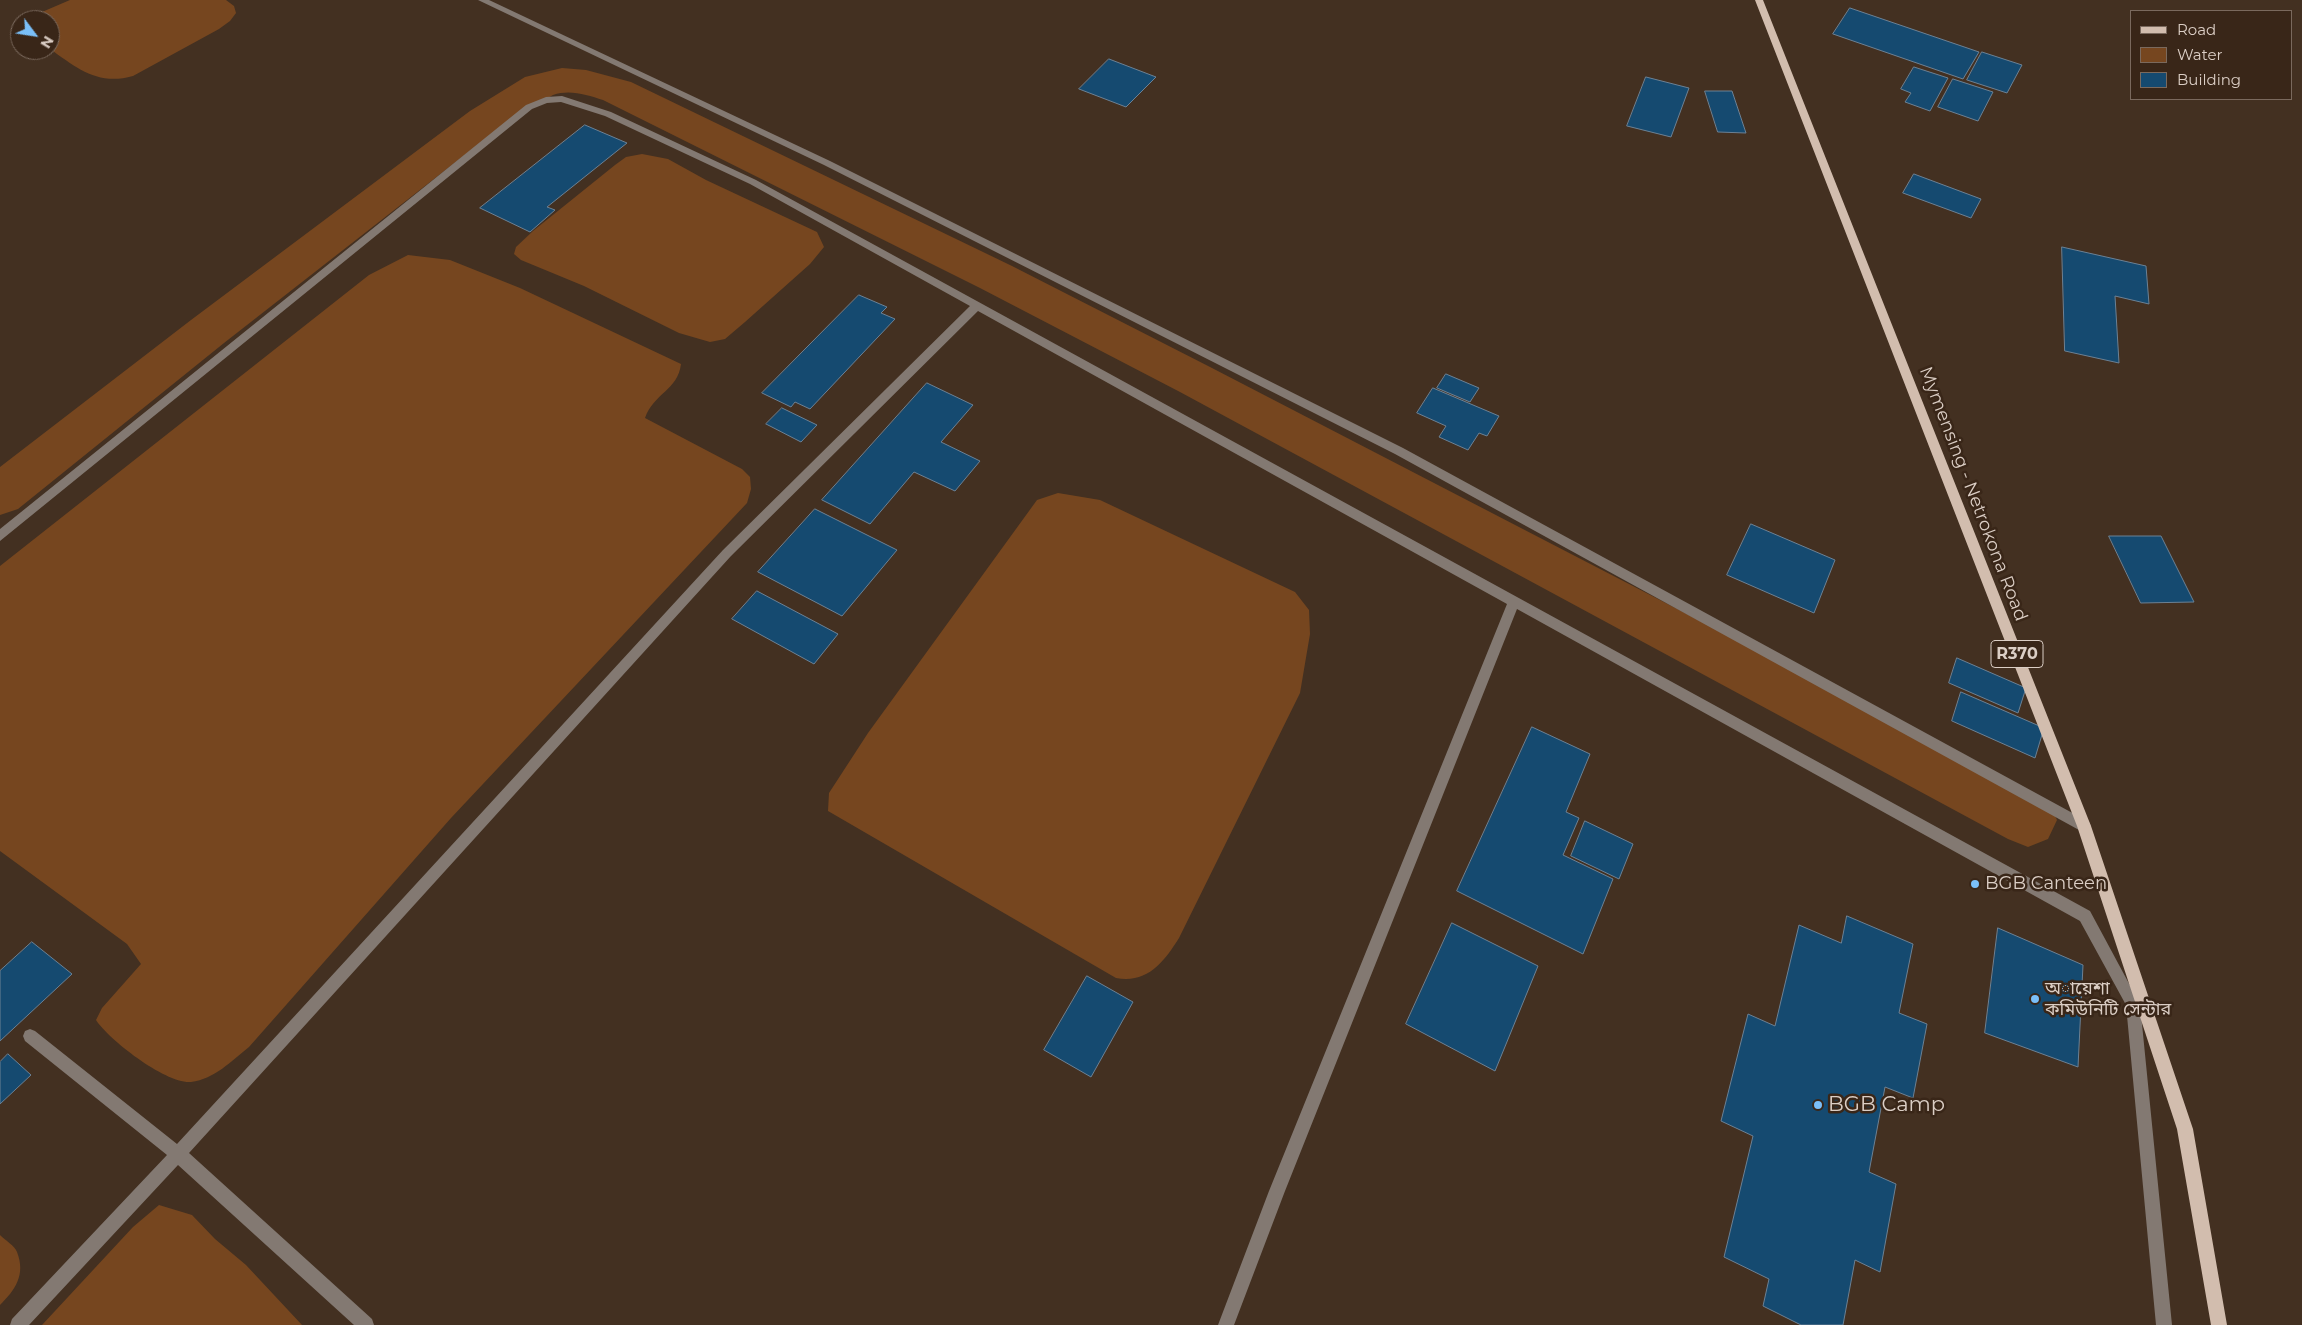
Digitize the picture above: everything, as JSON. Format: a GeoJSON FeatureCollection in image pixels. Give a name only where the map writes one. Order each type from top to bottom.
{"type":"FeatureCollection","features":[{"type":"Feature","properties":{"kind":"main road","name":"Mymensing - Netrokona Road"},"geometry":{"type":"LineString","coordinates":[[1759,0],[2084,826],[2185,1129],[2219,1325]]}},
{"type":"Feature","properties":{"kind":"street"},"geometry":{"type":"LineString","coordinates":[[482,0],[828,163],[1400,452],[2084,826]]}},
{"type":"Feature","properties":{"kind":"street"},"geometry":{"type":"LineString","coordinates":[[0,536],[529,107],[546,100],[562,99],[608,114],[753,182],[1515,600],[2084,916],[2133,1004],[2164,1325]]}},
{"type":"Feature","properties":{"kind":"street"},"geometry":{"type":"LineString","coordinates":[[18,1325],[178,1154],[726,553],[978,305]]}},
{"type":"Feature","properties":{"kind":"street"},"geometry":{"type":"LineString","coordinates":[[1226,1325],[1277,1191],[1515,600]]}},
{"type":"Feature","properties":{"kind":"street"},"geometry":{"type":"LineString","coordinates":[[30,1036],[178,1154],[366,1325]]}},
{"type":"Feature","properties":{"kind":"water"},"geometry":{"type":"Polygon","coordinates":[[[70,0],[226,0],[234,6],[236,13],[230,21],[219,29],[133,76],[109,79],[98,77],[79,69],[60,56],[60,10],[47,10],[70,0]]]}},
{"type":"Feature","properties":{"kind":"water"},"geometry":{"type":"Polygon","coordinates":[[[642,154],[668,159],[706,180],[817,232],[824,247],[810,264],[725,339],[710,342],[679,333],[584,286],[521,260],[514,254],[516,247],[533,231],[615,165],[626,157],[642,154]]]}},
{"type":"Feature","properties":{"kind":"water"},"geometry":{"type":"Polygon","coordinates":[[[408,255],[450,260],[520,288],[681,364],[679,373],[671,386],[654,403],[645,418],[742,469],[750,477],[751,489],[747,503],[451,818],[249,1047],[222,1069],[208,1077],[191,1082],[180,1081],[153,1069],[125,1049],[96,1020],[102,1008],[141,964],[127,944],[0,851],[0,566],[369,275],[408,255]]]}},
{"type":"Feature","properties":{"kind":"water"},"geometry":{"type":"Polygon","coordinates":[[[1058,493],[1100,500],[1295,592],[1309,610],[1310,634],[1300,693],[1179,938],[1161,963],[1137,978],[1116,978],[828,811],[829,793],[868,733],[1037,500],[1058,493]]]}},
{"type":"Feature","properties":{"kind":"water"},"geometry":{"type":"Polygon","coordinates":[[[159,1205],[192,1215],[215,1239],[246,1265],[302,1325],[42,1325],[133,1227],[159,1205]]]}},
{"type":"Feature","properties":{"kind":"water"},"geometry":{"type":"Polygon","coordinates":[[[0,1235],[16,1250],[20,1275],[10,1294],[0,1305],[0,1235]]]}},
{"type":"Feature","properties":{"kind":"building"},"geometry":{"type":"Polygon","coordinates":[[[1850,8],[1979,52],[1963,79],[1833,34],[1850,8]]]}},
{"type":"Feature","properties":{"kind":"building"},"geometry":{"type":"Polygon","coordinates":[[[1982,52],[2022,65],[2007,93],[1967,80],[1982,52]]]}},
{"type":"Feature","properties":{"kind":"building"},"geometry":{"type":"Polygon","coordinates":[[[1109,59],[1156,77],[1126,107],[1079,89],[1109,59]]]}},
{"type":"Feature","properties":{"kind":"building"},"geometry":{"type":"Polygon","coordinates":[[[1914,67],[1948,78],[1930,111],[1905,102],[1911,93],[1901,89],[1914,67]]]}},
{"type":"Feature","properties":{"kind":"building"},"geometry":{"type":"Polygon","coordinates":[[[1646,77],[1689,88],[1671,137],[1627,126],[1646,77]]]}},
{"type":"Feature","properties":{"kind":"building"},"geometry":{"type":"Polygon","coordinates":[[[1953,79],[1993,92],[1978,121],[1938,107],[1953,79]]]}},
{"type":"Feature","properties":{"kind":"building"},"geometry":{"type":"Polygon","coordinates":[[[1705,91],[1732,91],[1746,133],[1718,132],[1705,91]]]}},
{"type":"Feature","properties":{"kind":"building"},"geometry":{"type":"Polygon","coordinates":[[[585,125],[627,143],[547,207],[555,210],[530,232],[480,208],[585,125]]]}},
{"type":"Feature","properties":{"kind":"building"},"geometry":{"type":"Polygon","coordinates":[[[1914,174],[1981,199],[1971,218],[1903,193],[1914,174]]]}},
{"type":"Feature","properties":{"kind":"building"},"geometry":{"type":"Polygon","coordinates":[[[2062,247],[2146,266],[2149,304],[2115,296],[2119,363],[2065,351],[2062,247]]]}},
{"type":"Feature","properties":{"kind":"building"},"geometry":{"type":"Polygon","coordinates":[[[859,295],[887,307],[881,313],[895,319],[810,409],[795,402],[791,407],[762,393],[859,295]]]}},
{"type":"Feature","properties":{"kind":"building"},"geometry":{"type":"Polygon","coordinates":[[[1446,374],[1479,388],[1470,402],[1437,388],[1446,374]]]}},
{"type":"Feature","properties":{"kind":"building"},"geometry":{"type":"Polygon","coordinates":[[[927,383],[973,405],[941,442],[980,461],[955,491],[914,472],[870,524],[822,500],[927,383]]]}},
{"type":"Feature","properties":{"kind":"building"},"geometry":{"type":"Polygon","coordinates":[[[1433,388],[1499,416],[1487,436],[1479,433],[1468,450],[1439,437],[1446,426],[1417,413],[1433,388]]]}},
{"type":"Feature","properties":{"kind":"building"},"geometry":{"type":"Polygon","coordinates":[[[782,408],[817,425],[801,442],[766,424],[782,408]]]}},
{"type":"Feature","properties":{"kind":"building"},"geometry":{"type":"Polygon","coordinates":[[[815,509],[897,550],[842,616],[758,572],[815,509]]]}},
{"type":"Feature","properties":{"kind":"building"},"geometry":{"type":"Polygon","coordinates":[[[1751,524],[1835,560],[1814,613],[1727,575],[1751,524]]]}},
{"type":"Feature","properties":{"kind":"building"},"geometry":{"type":"Polygon","coordinates":[[[2109,536],[2161,536],[2194,602],[2141,603],[2109,536]]]}},
{"type":"Feature","properties":{"kind":"building"},"geometry":{"type":"Polygon","coordinates":[[[757,591],[838,634],[814,664],[732,619],[757,591]]]}},
{"type":"Feature","properties":{"kind":"building"},"geometry":{"type":"Polygon","coordinates":[[[1957,658],[2026,688],[2018,713],[1949,683],[1957,658]]]}},
{"type":"Feature","properties":{"kind":"building"},"geometry":{"type":"Polygon","coordinates":[[[1961,692],[2044,728],[2035,758],[1952,721],[1961,692]]]}},
{"type":"Feature","properties":{"kind":"building"},"geometry":{"type":"Polygon","coordinates":[[[1532,727],[1590,754],[1566,812],[1579,818],[1563,855],[1613,879],[1583,954],[1457,891],[1532,727]]]}},
{"type":"Feature","properties":{"kind":"building"},"geometry":{"type":"Polygon","coordinates":[[[1585,821],[1633,844],[1619,879],[1571,856],[1585,821]]]}},
{"type":"Feature","properties":{"kind":"building"},"geometry":{"type":"Polygon","coordinates":[[[1847,916],[1913,944],[1899,1013],[1927,1024],[1913,1098],[1885,1087],[1869,1172],[1896,1184],[1880,1272],[1855,1260],[1843,1325],[1801,1325],[1763,1306],[1769,1279],[1724,1257],[1753,1136],[1721,1121],[1748,1014],[1775,1026],[1799,925],[1841,943],[1847,916]]]}},
{"type":"Feature","properties":{"kind":"building"},"geometry":{"type":"Polygon","coordinates":[[[1452,923],[1538,966],[1495,1071],[1406,1024],[1452,923]]]}},
{"type":"Feature","properties":{"kind":"building","name":"অায়েশা কমিউনিটি সেন্টার"},"geometry":{"type":"Polygon","coordinates":[[[1998,928],[2083,965],[2078,1067],[1985,1033],[1998,928]]]}},
{"type":"Feature","properties":{"kind":"building"},"geometry":{"type":"Polygon","coordinates":[[[32,942],[72,974],[0,1041],[0,971],[32,942]]]}},
{"type":"Feature","properties":{"kind":"building"},"geometry":{"type":"Polygon","coordinates":[[[1087,976],[1133,1002],[1091,1077],[1044,1050],[1087,976]]]}},
{"type":"Feature","properties":{"kind":"building"},"geometry":{"type":"Polygon","coordinates":[[[8,1054],[31,1075],[0,1104],[0,1062],[8,1054]]]}},
{"type":"Feature","properties":{"kind":"waterway"},"geometry":{"type":"LineString","coordinates":[[0,495],[312,251],[484,120],[539,86],[554,81],[578,81],[617,91],[996,277],[1196,380],[2028,820]]}},
{"type":"Feature","properties":{"kind":"place","name":"BGB Canteen"},"geometry":{"type":"Point","coordinates":[1975,884]}},
{"type":"Feature","properties":{"kind":"place","name":"অায়েশা কমিউনিটি সেন্টার"},"geometry":{"type":"Point","coordinates":[2035,999]}},
{"type":"Feature","properties":{"kind":"place","name":"BGB Camp"},"geometry":{"type":"Point","coordinates":[1818,1105]}}]}
